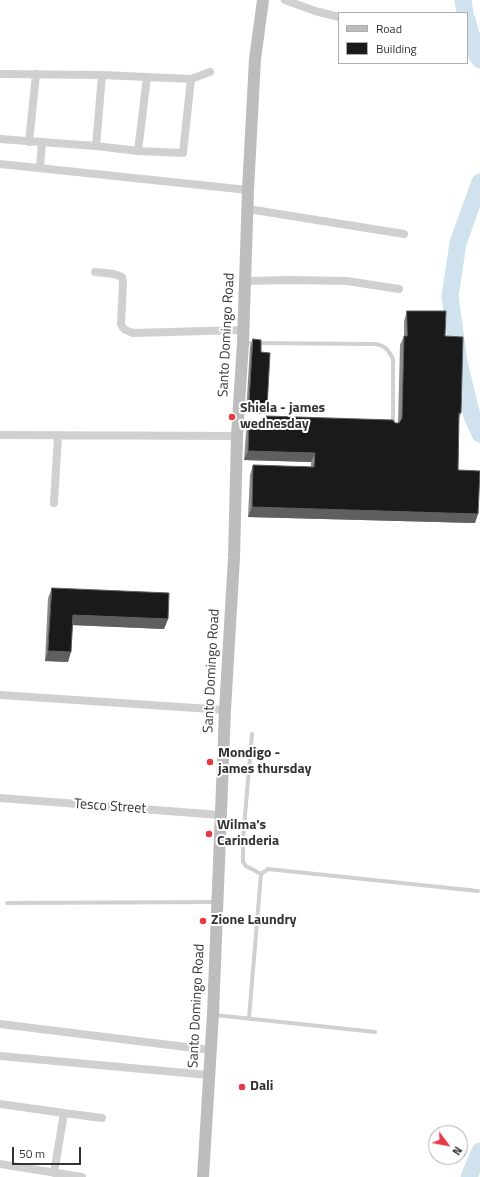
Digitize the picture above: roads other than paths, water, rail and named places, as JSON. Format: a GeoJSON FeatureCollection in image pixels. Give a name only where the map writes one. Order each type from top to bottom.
{"type":"FeatureCollection","features":[{"type":"Feature","properties":{"kind":"street","name":"Santo Domingo Road"},"geometry":{"type":"LineString","coordinates":[[203,1177],[208,1075],[213,1014],[224,710],[234,558],[237,436],[243,343],[248,190],[255,59],[263,0]]}},
{"type":"Feature","properties":{"kind":"street"},"geometry":{"type":"LineString","coordinates":[[285,0],[315,11],[338,17]]}},
{"type":"Feature","properties":{"kind":"street"},"geometry":{"type":"LineString","coordinates":[[0,74],[102,75],[191,79],[210,72]]}},
{"type":"Feature","properties":{"kind":"street"},"geometry":{"type":"LineString","coordinates":[[29,142],[36,74]]}},
{"type":"Feature","properties":{"kind":"street"},"geometry":{"type":"LineString","coordinates":[[96,146],[102,75]]}},
{"type":"Feature","properties":{"kind":"street"},"geometry":{"type":"LineString","coordinates":[[138,151],[147,77]]}},
{"type":"Feature","properties":{"kind":"street"},"geometry":{"type":"LineString","coordinates":[[0,139],[96,146],[138,151],[183,153],[191,79]]}},
{"type":"Feature","properties":{"kind":"street"},"geometry":{"type":"LineString","coordinates":[[40,168],[42,142]]}},
{"type":"Feature","properties":{"kind":"street"},"geometry":{"type":"LineString","coordinates":[[0,164],[248,190]]}},
{"type":"Feature","properties":{"kind":"street"},"geometry":{"type":"LineString","coordinates":[[248,209],[404,234]]}},
{"type":"Feature","properties":{"kind":"street"},"geometry":{"type":"LineString","coordinates":[[95,272],[114,274],[122,277],[121,324],[127,331],[133,333],[243,330]]}},
{"type":"Feature","properties":{"kind":"street"},"geometry":{"type":"LineString","coordinates":[[245,281],[347,281],[399,289]]}},
{"type":"Feature","properties":{"kind":"street"},"geometry":{"type":"LineString","coordinates":[[0,436],[237,436]]}},
{"type":"Feature","properties":{"kind":"street"},"geometry":{"type":"LineString","coordinates":[[54,503],[58,436]]}},
{"type":"Feature","properties":{"kind":"street"},"geometry":{"type":"LineString","coordinates":[[0,695],[224,710]]}},
{"type":"Feature","properties":{"kind":"street","name":"Tesco Street"},"geometry":{"type":"LineString","coordinates":[[0,798],[220,815]]}},
{"type":"Feature","properties":{"kind":"street"},"geometry":{"type":"LineString","coordinates":[[0,1024],[210,1050]]}},
{"type":"Feature","properties":{"kind":"street"},"geometry":{"type":"LineString","coordinates":[[0,1056],[208,1075]]}},
{"type":"Feature","properties":{"kind":"street"},"geometry":{"type":"LineString","coordinates":[[0,1104],[102,1118]]}},
{"type":"Feature","properties":{"kind":"street"},"geometry":{"type":"LineString","coordinates":[[54,1173],[64,1113]]}},
{"type":"Feature","properties":{"kind":"street"},"geometry":{"type":"LineString","coordinates":[[0,1164],[82,1177]]}},
{"type":"Feature","properties":{"kind":"lane"},"geometry":{"type":"LineString","coordinates":[[243,343],[376,344],[384,346],[389,351],[393,359],[393,430]]}},
{"type":"Feature","properties":{"kind":"lane"},"geometry":{"type":"LineString","coordinates":[[252,734],[243,839],[243,862],[246,866],[261,874]]}},
{"type":"Feature","properties":{"kind":"lane"},"geometry":{"type":"LineString","coordinates":[[249,1018],[261,874],[268,869],[478,891]]}},
{"type":"Feature","properties":{"kind":"lane"},"geometry":{"type":"LineString","coordinates":[[7,903],[217,902]]}},
{"type":"Feature","properties":{"kind":"lane"},"geometry":{"type":"LineString","coordinates":[[213,1014],[375,1032]]}},
{"type":"Feature","properties":{"kind":"waterway"},"geometry":{"type":"LineString","coordinates":[[463,0],[465,12]]}},
{"type":"Feature","properties":{"kind":"waterway"},"geometry":{"type":"LineString","coordinates":[[468,23],[477,56],[480,60]]}},
{"type":"Feature","properties":{"kind":"waterway"},"geometry":{"type":"LineString","coordinates":[[480,182],[458,243],[450,296],[459,362],[472,416],[480,434]]}},
{"type":"Feature","properties":{"kind":"waterway"},"geometry":{"type":"LineString","coordinates":[[469,1177],[480,1151]]}},
{"type":"Feature","properties":{"kind":"place","name":"Shiela - james wednesday"},"geometry":{"type":"Point","coordinates":[232,417]}},
{"type":"Feature","properties":{"kind":"place","name":"Mondigo - james thursday"},"geometry":{"type":"Point","coordinates":[210,762]}},
{"type":"Feature","properties":{"kind":"place","name":"Wilma's Carinderia"},"geometry":{"type":"Point","coordinates":[209,834]}},
{"type":"Feature","properties":{"kind":"place","name":"Zione Laundry"},"geometry":{"type":"Point","coordinates":[203,921]}},
{"type":"Feature","properties":{"kind":"place","name":"Dali"},"geometry":{"type":"Point","coordinates":[242,1087]}}]}
